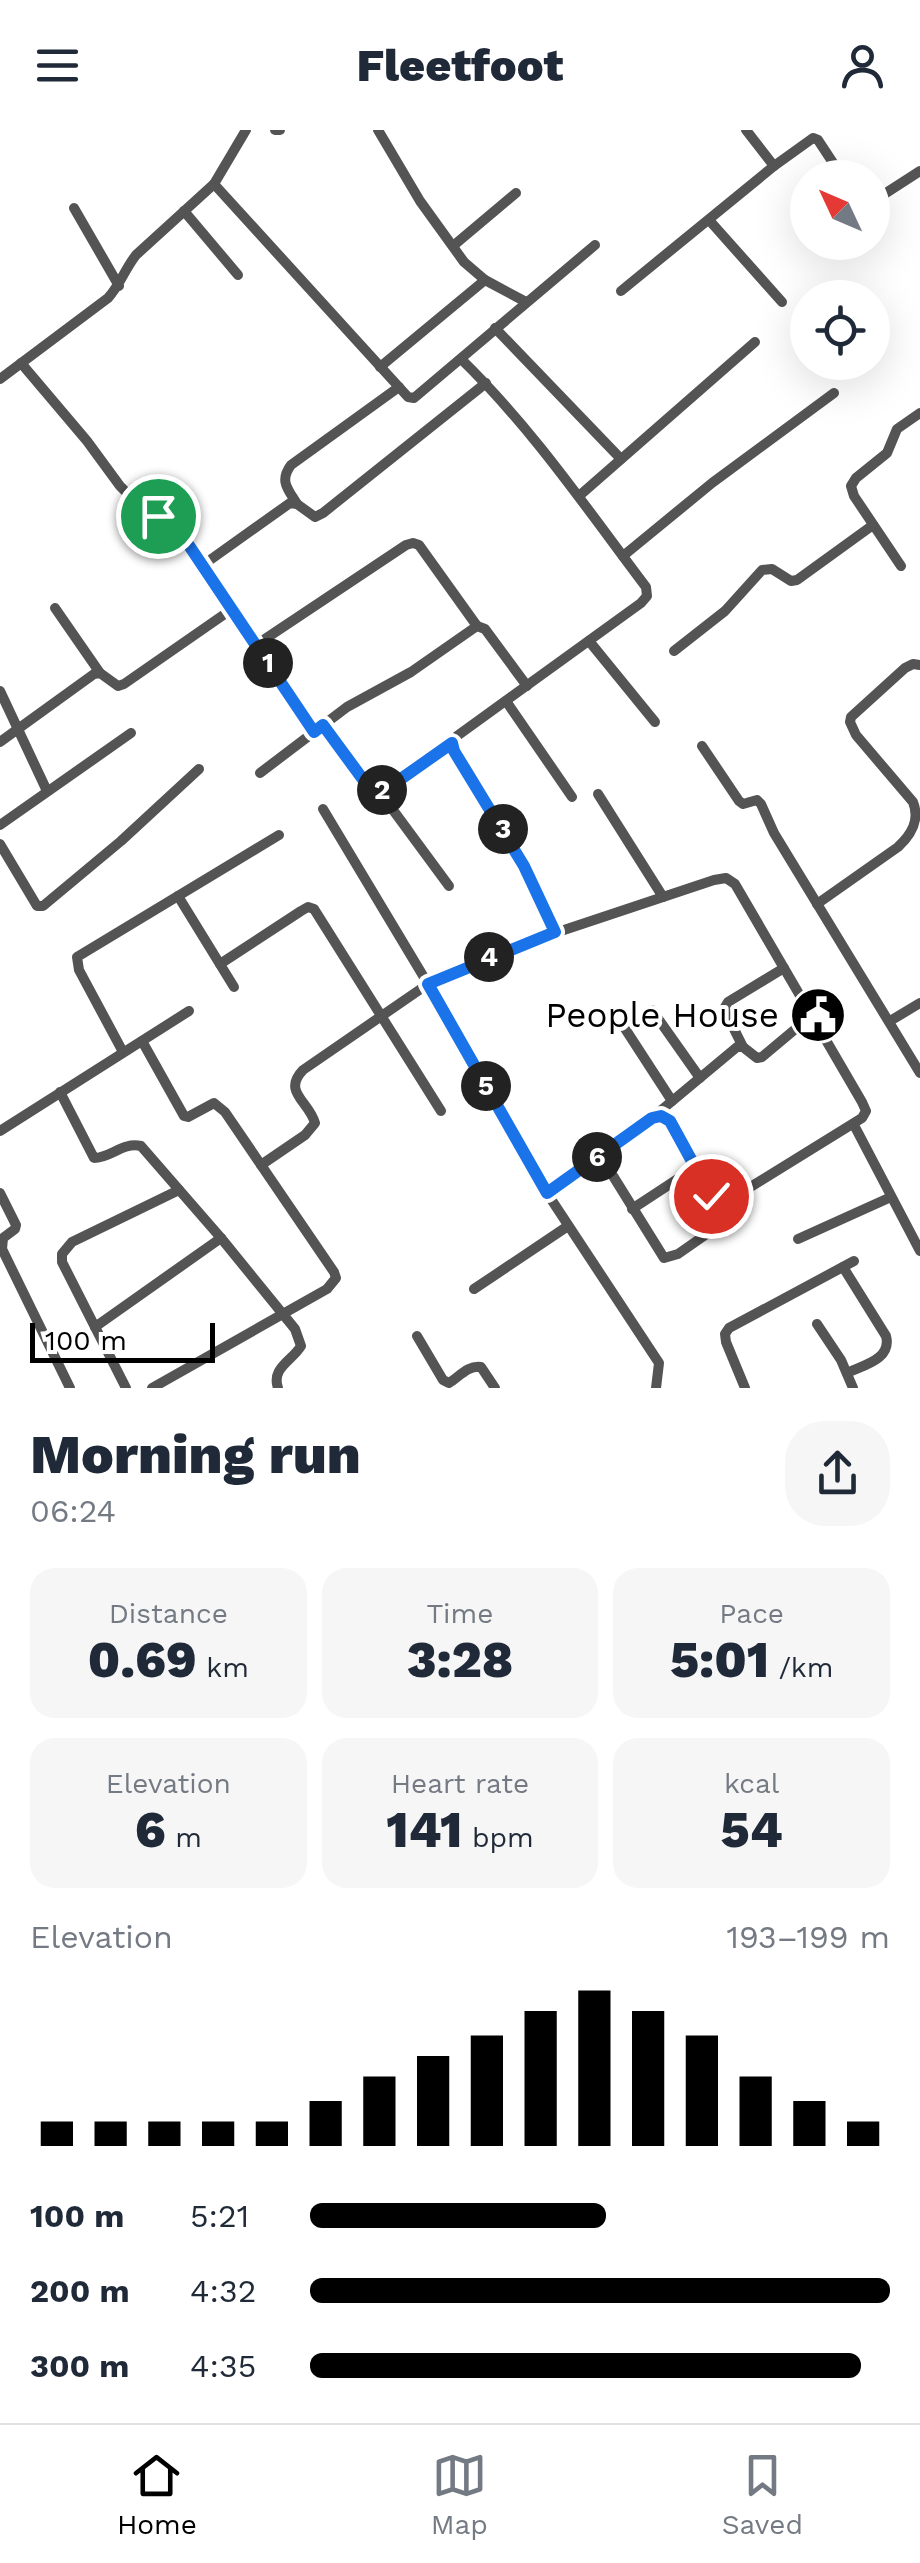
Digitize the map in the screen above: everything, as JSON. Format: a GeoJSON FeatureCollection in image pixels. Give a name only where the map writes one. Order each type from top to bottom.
{"type":"FeatureCollection","features":[{"type":"Feature","properties":{"kind":"street"},"geometry":{"type":"LineString","coordinates":[[0,379],[108,298],[136,255],[214,184],[246,130]]}},
{"type":"Feature","properties":{"kind":"street"},"geometry":{"type":"LineString","coordinates":[[378,130],[420,201],[464,262],[485,280],[526,302]]}},
{"type":"Feature","properties":{"kind":"street"},"geometry":{"type":"LineString","coordinates":[[746,130],[774,166]]}},
{"type":"Feature","properties":{"kind":"street"},"geometry":{"type":"LineString","coordinates":[[621,290],[823,130]]}},
{"type":"Feature","properties":{"kind":"street"},"geometry":{"type":"LineString","coordinates":[[812,138],[818,140],[831,160]]}},
{"type":"Feature","properties":{"kind":"street"},"geometry":{"type":"LineString","coordinates":[[890,190],[920,170]]}},
{"type":"Feature","properties":{"kind":"street"},"geometry":{"type":"LineString","coordinates":[[214,184],[399,388],[414,398],[594,245]]}},
{"type":"Feature","properties":{"kind":"street"},"geometry":{"type":"LineString","coordinates":[[453,246],[516,194]]}},
{"type":"Feature","properties":{"kind":"street"},"geometry":{"type":"LineString","coordinates":[[74,208],[118,286]]}},
{"type":"Feature","properties":{"kind":"street"},"geometry":{"type":"LineString","coordinates":[[184,211],[238,275]]}},
{"type":"Feature","properties":{"kind":"street"},"geometry":{"type":"LineString","coordinates":[[709,220],[782,302]]}},
{"type":"Feature","properties":{"kind":"street"},"geometry":{"type":"LineString","coordinates":[[380,367],[485,280]]}},
{"type":"Feature","properties":{"kind":"street"},"geometry":{"type":"LineString","coordinates":[[495,328],[621,458]]}},
{"type":"Feature","properties":{"kind":"street"},"geometry":{"type":"LineString","coordinates":[[579,496],[755,342]]}},
{"type":"Feature","properties":{"kind":"street"},"geometry":{"type":"LineString","coordinates":[[379,791],[452,743],[647,596],[646,587],[543,448],[461,359]]}},
{"type":"Feature","properties":{"kind":"street"},"geometry":{"type":"LineString","coordinates":[[22,363],[120,486],[140,506],[176,530],[318,728],[364,783],[379,791],[448,886]]}},
{"type":"Feature","properties":{"kind":"street"},"geometry":{"type":"LineString","coordinates":[[399,388],[290,465],[284,482],[297,504],[315,517],[323,513],[486,383]]}},
{"type":"Feature","properties":{"kind":"street"},"geometry":{"type":"LineString","coordinates":[[623,556],[712,482],[834,393]]}},
{"type":"Feature","properties":{"kind":"street"},"geometry":{"type":"LineString","coordinates":[[902,566],[851,486],[887,453],[896,429],[920,413]]}},
{"type":"Feature","properties":{"kind":"street"},"geometry":{"type":"LineString","coordinates":[[203,565],[282,507],[297,504]]}},
{"type":"Feature","properties":{"kind":"street"},"geometry":{"type":"LineString","coordinates":[[674,651],[725,610],[762,570],[772,569],[784,578],[797,580],[873,524]]}},
{"type":"Feature","properties":{"kind":"street"},"geometry":{"type":"LineString","coordinates":[[256,645],[413,543],[527,686]]}},
{"type":"Feature","properties":{"kind":"street"},"geometry":{"type":"LineString","coordinates":[[55,608],[100,673],[118,686],[232,609]]}},
{"type":"Feature","properties":{"kind":"street"},"geometry":{"type":"LineString","coordinates":[[260,773],[347,707],[428,661],[477,626]]}},
{"type":"Feature","properties":{"kind":"street"},"geometry":{"type":"LineString","coordinates":[[589,641],[655,722]]}},
{"type":"Feature","properties":{"kind":"street"},"geometry":{"type":"LineString","coordinates":[[817,904],[898,847],[917,821],[918,811],[913,802],[856,735],[850,722],[905,668],[920,666]]}},
{"type":"Feature","properties":{"kind":"street"},"geometry":{"type":"LineString","coordinates":[[0,742],[87,678],[100,673]]}},
{"type":"Feature","properties":{"kind":"street"},"geometry":{"type":"LineString","coordinates":[[0,691],[47,791]]}},
{"type":"Feature","properties":{"kind":"street"},"geometry":{"type":"LineString","coordinates":[[506,701],[572,797]]}},
{"type":"Feature","properties":{"kind":"street"},"geometry":{"type":"LineString","coordinates":[[0,825],[131,733]]}},
{"type":"Feature","properties":{"kind":"street"},"geometry":{"type":"LineString","coordinates":[[452,743],[524,866],[555,932]]}},
{"type":"Feature","properties":{"kind":"street"},"geometry":{"type":"LineString","coordinates":[[702,746],[739,801],[743,804],[757,800],[760,804],[920,1073]]}},
{"type":"Feature","properties":{"kind":"street"},"geometry":{"type":"LineString","coordinates":[[0,844],[34,901],[43,906],[199,768]]}},
{"type":"Feature","properties":{"kind":"street"},"geometry":{"type":"LineString","coordinates":[[598,794],[664,897]]}},
{"type":"Feature","properties":{"kind":"street"},"geometry":{"type":"LineString","coordinates":[[323,810],[547,1193],[659,1362],[656,1388]]}},
{"type":"Feature","properties":{"kind":"street"},"geometry":{"type":"LineString","coordinates":[[123,1052],[79,970],[77,957],[278,835]]}},
{"type":"Feature","properties":{"kind":"street"},"geometry":{"type":"LineString","coordinates":[[261,1165],[305,1134],[314,1123],[313,1115],[297,1094],[296,1077],[428,984],[555,932],[726,878],[735,884],[866,1111],[854,1125],[726,1202],[717,1202]]}},
{"type":"Feature","properties":{"kind":"street"},"geometry":{"type":"LineString","coordinates":[[178,896],[234,987]]}},
{"type":"Feature","properties":{"kind":"street"},"geometry":{"type":"LineString","coordinates":[[220,964],[301,911],[314,909],[441,1111]]}},
{"type":"Feature","properties":{"kind":"street"},"geometry":{"type":"LineString","coordinates":[[784,968],[728,1002],[726,1013],[743,1047],[757,1058],[762,1057],[812,1016]]}},
{"type":"Feature","properties":{"kind":"street"},"geometry":{"type":"LineString","coordinates":[[652,1010],[700,1078]]}},
{"type":"Feature","properties":{"kind":"street"},"geometry":{"type":"LineString","coordinates":[[890,1021],[918,1010]]}},
{"type":"Feature","properties":{"kind":"street"},"geometry":{"type":"LineString","coordinates":[[0,1131],[189,1011]]}},
{"type":"Feature","properties":{"kind":"street"},"geometry":{"type":"LineString","coordinates":[[624,1027],[672,1101]]}},
{"type":"Feature","properties":{"kind":"street"},"geometry":{"type":"LineString","coordinates":[[142,1041],[184,1116],[214,1103],[220,1106],[336,1278],[327,1289],[152,1388]]}},
{"type":"Feature","properties":{"kind":"street"},"geometry":{"type":"LineString","coordinates":[[547,1193],[652,1118],[737,1047],[743,1047]]}},
{"type":"Feature","properties":{"kind":"street"},"geometry":{"type":"LineString","coordinates":[[60,1092],[94,1158],[125,1146],[141,1146],[295,1329],[301,1346],[277,1372],[278,1388]]}},
{"type":"Feature","properties":{"kind":"street"},"geometry":{"type":"LineString","coordinates":[[600,1155],[664,1258],[678,1254],[721,1224],[717,1202],[670,1121],[661,1116],[652,1118]]}},
{"type":"Feature","properties":{"kind":"street"},"geometry":{"type":"LineString","coordinates":[[854,1125],[920,1251]]}},
{"type":"Feature","properties":{"kind":"street"},"geometry":{"type":"LineString","coordinates":[[632,1209],[696,1167]]}},
{"type":"Feature","properties":{"kind":"street"},"geometry":{"type":"LineString","coordinates":[[126,1388],[62,1262],[62,1254],[66,1248],[180,1190]]}},
{"type":"Feature","properties":{"kind":"street"},"geometry":{"type":"LineString","coordinates":[[0,1193],[16,1224],[3,1238],[2,1249],[70,1388]]}},
{"type":"Feature","properties":{"kind":"street"},"geometry":{"type":"LineString","coordinates":[[798,1240],[892,1197]]}},
{"type":"Feature","properties":{"kind":"street"},"geometry":{"type":"LineString","coordinates":[[474,1289],[568,1226]]}},
{"type":"Feature","properties":{"kind":"street"},"geometry":{"type":"LineString","coordinates":[[95,1327],[222,1238]]}},
{"type":"Feature","properties":{"kind":"street"},"geometry":{"type":"LineString","coordinates":[[745,1388],[726,1342],[729,1328],[854,1261]]}},
{"type":"Feature","properties":{"kind":"street"},"geometry":{"type":"LineString","coordinates":[[843,1267],[888,1345],[882,1356],[847,1373]]}},
{"type":"Feature","properties":{"kind":"street"},"geometry":{"type":"LineString","coordinates":[[817,1324],[853,1388]]}},
{"type":"Feature","properties":{"kind":"street"},"geometry":{"type":"LineString","coordinates":[[416,1336],[443,1380],[449,1382],[475,1366],[496,1388]]}},
{"type":"Feature","properties":{"kind":"place","name":"People House"},"geometry":{"type":"Point","coordinates":[818,1015]}},
{"type":"Feature","properties":{"kind":"route"},"geometry":{"type":"LineString","coordinates":[[158,516],[186,541],[314,732],[323,725],[370,789],[388,788],[452,743],[512,844],[555,932],[428,984],[547,1193],[652,1118],[661,1116],[670,1121],[711,1196]]}}]}
